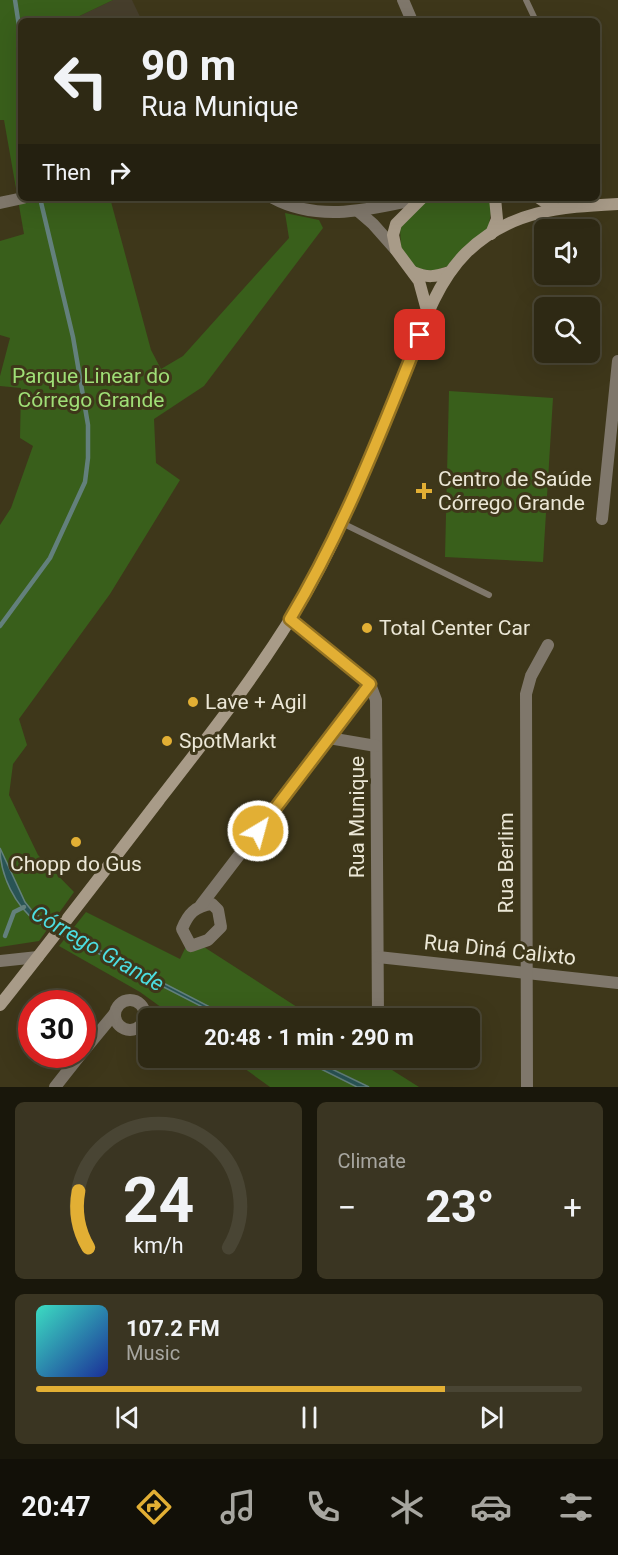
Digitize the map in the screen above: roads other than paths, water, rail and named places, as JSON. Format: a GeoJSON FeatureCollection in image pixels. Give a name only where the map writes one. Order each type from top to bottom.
{"type":"FeatureCollection","features":[{"type":"Feature","properties":{"kind":"main road"},"geometry":{"type":"LineString","coordinates":[[419,201],[396,224],[393,235],[396,250],[419,281],[428,314]]}},
{"type":"Feature","properties":{"kind":"main road"},"geometry":{"type":"LineString","coordinates":[[491,234],[497,219],[495,201]]}},
{"type":"Feature","properties":{"kind":"main road"},"geometry":{"type":"LineString","coordinates":[[0,1005],[220,721],[290,619],[309,588],[342,523],[428,314],[450,272],[467,252],[491,234],[519,219],[558,205],[618,204]]}},
{"type":"Feature","properties":{"kind":"main road"},"geometry":{"type":"LineString","coordinates":[[412,271],[425,277],[450,272]]}},
{"type":"Feature","properties":{"kind":"street"},"geometry":{"type":"LineString","coordinates":[[403,0],[411,18]]}},
{"type":"Feature","properties":{"kind":"street"},"geometry":{"type":"LineString","coordinates":[[0,203],[18,200]]}},
{"type":"Feature","properties":{"kind":"street"},"geometry":{"type":"LineString","coordinates":[[279,201],[308,210],[339,212],[370,210],[409,201]]}},
{"type":"Feature","properties":{"kind":"street"},"geometry":{"type":"LineString","coordinates":[[358,211],[396,250]]}},
{"type":"Feature","properties":{"kind":"street"},"geometry":{"type":"LineString","coordinates":[[602,519],[618,361]]}},
{"type":"Feature","properties":{"kind":"street"},"geometry":{"type":"LineString","coordinates":[[201,905],[370,684],[290,619]]}},
{"type":"Feature","properties":{"kind":"street","name":"Rua Berlim"},"geometry":{"type":"LineString","coordinates":[[527,1087],[526,694],[531,676],[548,645]]}},
{"type":"Feature","properties":{"kind":"street","name":"Rua Munique"},"geometry":{"type":"LineString","coordinates":[[370,684],[376,700],[378,1008]]}},
{"type":"Feature","properties":{"kind":"street"},"geometry":{"type":"LineString","coordinates":[[329,738],[376,746]]}},
{"type":"Feature","properties":{"kind":"street"},"geometry":{"type":"LineString","coordinates":[[0,961],[38,957]]}},
{"type":"Feature","properties":{"kind":"street","name":"Rua Diná Calixto"},"geometry":{"type":"LineString","coordinates":[[378,957],[618,983]]}},
{"type":"Feature","properties":{"kind":"street"},"geometry":{"type":"LineString","coordinates":[[96,1037],[115,1013]]}},
{"type":"Feature","properties":{"kind":"street"},"geometry":{"type":"LineString","coordinates":[[55,1087],[71,1068]]}},
{"type":"Feature","properties":{"kind":"lane"},"geometry":{"type":"LineString","coordinates":[[526,0],[535,18]]}},
{"type":"Feature","properties":{"kind":"lane"},"geometry":{"type":"LineString","coordinates":[[342,523],[489,596]]}},
{"type":"Feature","properties":{"kind":"water"},"geometry":{"type":"Polygon","coordinates":[[[0,848],[25,902],[33,912],[53,926],[212,1008],[205,1008],[37,922],[22,907],[10,889],[0,848]]]}},
{"type":"Feature","properties":{"kind":"water"},"geometry":{"type":"Polygon","coordinates":[[[319,1068],[330,1068],[369,1087],[357,1087],[319,1068]]]}},
{"type":"Feature","properties":{"kind":"waterway","name":"Córrego Grande"},"geometry":{"type":"LineString","coordinates":[[15,0],[18,20]]}},
{"type":"Feature","properties":{"kind":"waterway","name":"Córrego Grande"},"geometry":{"type":"LineString","coordinates":[[0,626],[50,558],[85,482],[88,458],[88,425],[73,337],[41,201]]}},
{"type":"Feature","properties":{"kind":"waterway"},"geometry":{"type":"LineString","coordinates":[[5,936],[14,912],[24,907]]}},
{"type":"Feature","properties":{"kind":"place","name":"Centro de Saúde Córrego Grande"},"geometry":{"type":"Point","coordinates":[424,491]}},
{"type":"Feature","properties":{"kind":"place","name":"Total Center Car"},"geometry":{"type":"Point","coordinates":[367,628]}},
{"type":"Feature","properties":{"kind":"place","name":"Lave + Agil"},"geometry":{"type":"Point","coordinates":[193,702]}},
{"type":"Feature","properties":{"kind":"place","name":"SpotMarkt"},"geometry":{"type":"Point","coordinates":[167,741]}},
{"type":"Feature","properties":{"kind":"place","name":"Chopp do Gus"},"geometry":{"type":"Point","coordinates":[76,842]}},
{"type":"Feature","properties":{"kind":"park label","name":"Parque Linear do Córrego Grande"},"geometry":{"type":"Point","coordinates":[91,388]}}]}
